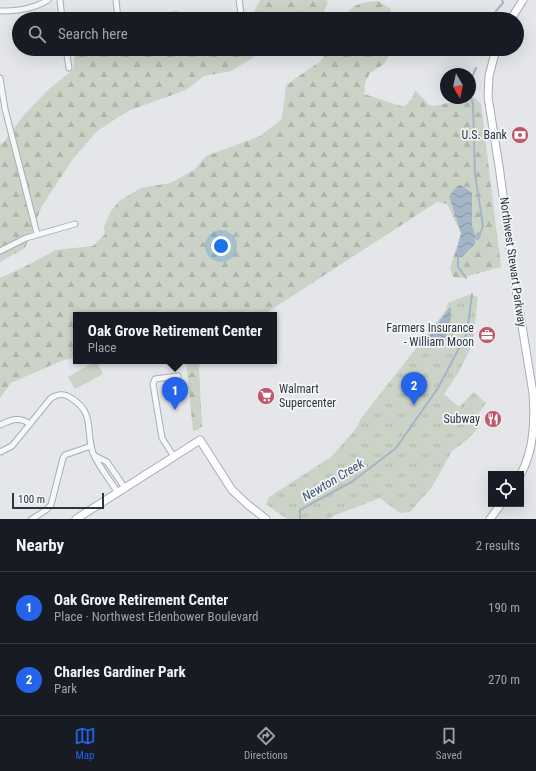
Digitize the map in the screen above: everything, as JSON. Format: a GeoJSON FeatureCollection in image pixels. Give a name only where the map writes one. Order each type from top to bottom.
{"type":"FeatureCollection","features":[{"type":"Feature","properties":{"kind":"main road"},"geometry":{"type":"LineString","coordinates":[[515,12],[523,0]]}},
{"type":"Feature","properties":{"kind":"main road","name":"Northwest Stewart Parkway"},"geometry":{"type":"LineString","coordinates":[[494,56],[489,76],[488,98],[514,277],[533,393],[534,409],[531,446],[522,471]]}},
{"type":"Feature","properties":{"kind":"main road"},"geometry":{"type":"LineString","coordinates":[[76,519],[200,440],[232,490],[266,519]]}},
{"type":"Feature","properties":{"kind":"main road"},"geometry":{"type":"LineString","coordinates":[[490,519],[499,507]]}},
{"type":"Feature","properties":{"kind":"street"},"geometry":{"type":"LineString","coordinates":[[0,11],[15,11],[31,8],[48,0]]}},
{"type":"Feature","properties":{"kind":"street"},"geometry":{"type":"LineString","coordinates":[[60,0],[61,12]]}},
{"type":"Feature","properties":{"kind":"street"},"geometry":{"type":"LineString","coordinates":[[116,0],[117,12]]}},
{"type":"Feature","properties":{"kind":"street"},"geometry":{"type":"LineString","coordinates":[[239,0],[241,12]]}},
{"type":"Feature","properties":{"kind":"street"},"geometry":{"type":"LineString","coordinates":[[67,56],[69,68]]}},
{"type":"Feature","properties":{"kind":"street"},"geometry":{"type":"LineString","coordinates":[[0,78],[5,109],[37,234]]}},
{"type":"Feature","properties":{"kind":"street"},"geometry":{"type":"LineString","coordinates":[[0,251],[37,234],[75,224]]}},
{"type":"Feature","properties":{"kind":"street"},"geometry":{"type":"LineString","coordinates":[[174,457],[162,438],[153,384],[155,379],[178,376]]}},
{"type":"Feature","properties":{"kind":"street"},"geometry":{"type":"LineString","coordinates":[[0,452],[12,446],[51,398],[60,394],[67,396],[75,400],[87,414],[91,446],[95,456],[118,493]]}},
{"type":"Feature","properties":{"kind":"street"},"geometry":{"type":"LineString","coordinates":[[0,424],[15,419],[21,419],[30,424]]}},
{"type":"Feature","properties":{"kind":"street"},"geometry":{"type":"LineString","coordinates":[[32,519],[51,505],[65,455],[91,446]]}},
{"type":"Feature","properties":{"kind":"street"},"geometry":{"type":"LineString","coordinates":[[95,456],[107,462],[125,488]]}},
{"type":"Feature","properties":{"kind":"green space"},"geometry":{"type":"Polygon","coordinates":[[[260,0],[326,0],[328,2],[324,12],[254,12],[260,0]]]}},
{"type":"Feature","properties":{"kind":"green space"},"geometry":{"type":"Polygon","coordinates":[[[378,1],[391,9],[391,12],[348,12],[353,7],[367,2],[378,1]]]}},
{"type":"Feature","properties":{"kind":"green space"},"geometry":{"type":"Polygon","coordinates":[[[74,56],[256,56],[231,71],[204,76],[186,90],[128,111],[97,131],[72,160],[42,206],[25,248],[0,262],[0,144],[3,143],[23,116],[49,89],[74,69],[74,56]]]}},
{"type":"Feature","properties":{"kind":"green space"},"geometry":{"type":"Polygon","coordinates":[[[324,56],[388,56],[384,64],[370,73],[365,83],[364,94],[404,107],[413,97],[415,90],[429,105],[434,106],[443,104],[476,104],[476,99],[481,104],[501,267],[461,278],[453,277],[450,268],[461,233],[447,204],[437,202],[268,312],[73,312],[73,358],[61,361],[11,383],[0,398],[0,278],[56,250],[93,246],[105,234],[104,227],[111,211],[119,201],[141,188],[170,183],[194,170],[206,156],[260,136],[282,119],[286,85],[321,61],[324,56]]]}},
{"type":"Feature","properties":{"kind":"green space"},"geometry":{"type":"Polygon","coordinates":[[[468,295],[478,297],[472,346],[457,375],[444,394],[459,407],[474,392],[486,403],[477,416],[478,428],[467,440],[452,451],[432,487],[410,512],[400,513],[380,498],[333,516],[330,519],[287,519],[266,504],[269,497],[331,457],[354,431],[362,417],[446,310],[448,303],[468,295]]]}},
{"type":"Feature","properties":{"kind":"green space"},"geometry":{"type":"Polygon","coordinates":[[[91,364],[98,364],[103,374],[75,389],[68,377],[91,364]]]}},
{"type":"Feature","properties":{"kind":"green space"},"geometry":{"type":"Polygon","coordinates":[[[186,364],[200,364],[202,426],[198,430],[193,431],[186,364]]]}},
{"type":"Feature","properties":{"kind":"water"},"geometry":{"type":"Polygon","coordinates":[[[461,185],[472,193],[472,225],[475,235],[475,244],[462,257],[455,257],[461,233],[449,196],[457,186],[461,185]]]}},
{"type":"Feature","properties":{"kind":"water"},"geometry":{"type":"Polygon","coordinates":[[[450,307],[450,330],[444,338],[421,349],[421,346],[450,307]]]}},
{"type":"Feature","properties":{"kind":"waterway","name":"Newton Creek"},"geometry":{"type":"LineString","coordinates":[[496,12],[503,3],[502,0]]}},
{"type":"Feature","properties":{"kind":"waterway","name":"Newton Creek"},"geometry":{"type":"LineString","coordinates":[[473,104],[475,174],[483,226],[478,239],[474,238]]}},
{"type":"Feature","properties":{"kind":"waterway","name":"Newton Creek"},"geometry":{"type":"LineString","coordinates":[[458,256],[458,267],[466,278]]}},
{"type":"Feature","properties":{"kind":"waterway","name":"Newton Creek"},"geometry":{"type":"LineString","coordinates":[[300,519],[300,510],[353,481],[396,448],[438,388],[467,333],[472,294]]}},
{"type":"Feature","properties":{"kind":"place","name":"U.S. Bank"},"geometry":{"type":"Point","coordinates":[520,135]}},
{"type":"Feature","properties":{"kind":"place","name":"Farmers Insurance - William Moon"},"geometry":{"type":"Point","coordinates":[487,335]}},
{"type":"Feature","properties":{"kind":"place","name":"Walmart Supercenter"},"geometry":{"type":"Point","coordinates":[266,396]}},
{"type":"Feature","properties":{"kind":"place","name":"Charles Gardiner Park"},"geometry":{"type":"Point","coordinates":[414,405]}},
{"type":"Feature","properties":{"kind":"place","name":"Oak Grove Retirement Center"},"geometry":{"type":"Point","coordinates":[175,410]}},
{"type":"Feature","properties":{"kind":"place","name":"Subway"},"geometry":{"type":"Point","coordinates":[493,419]}}]}
